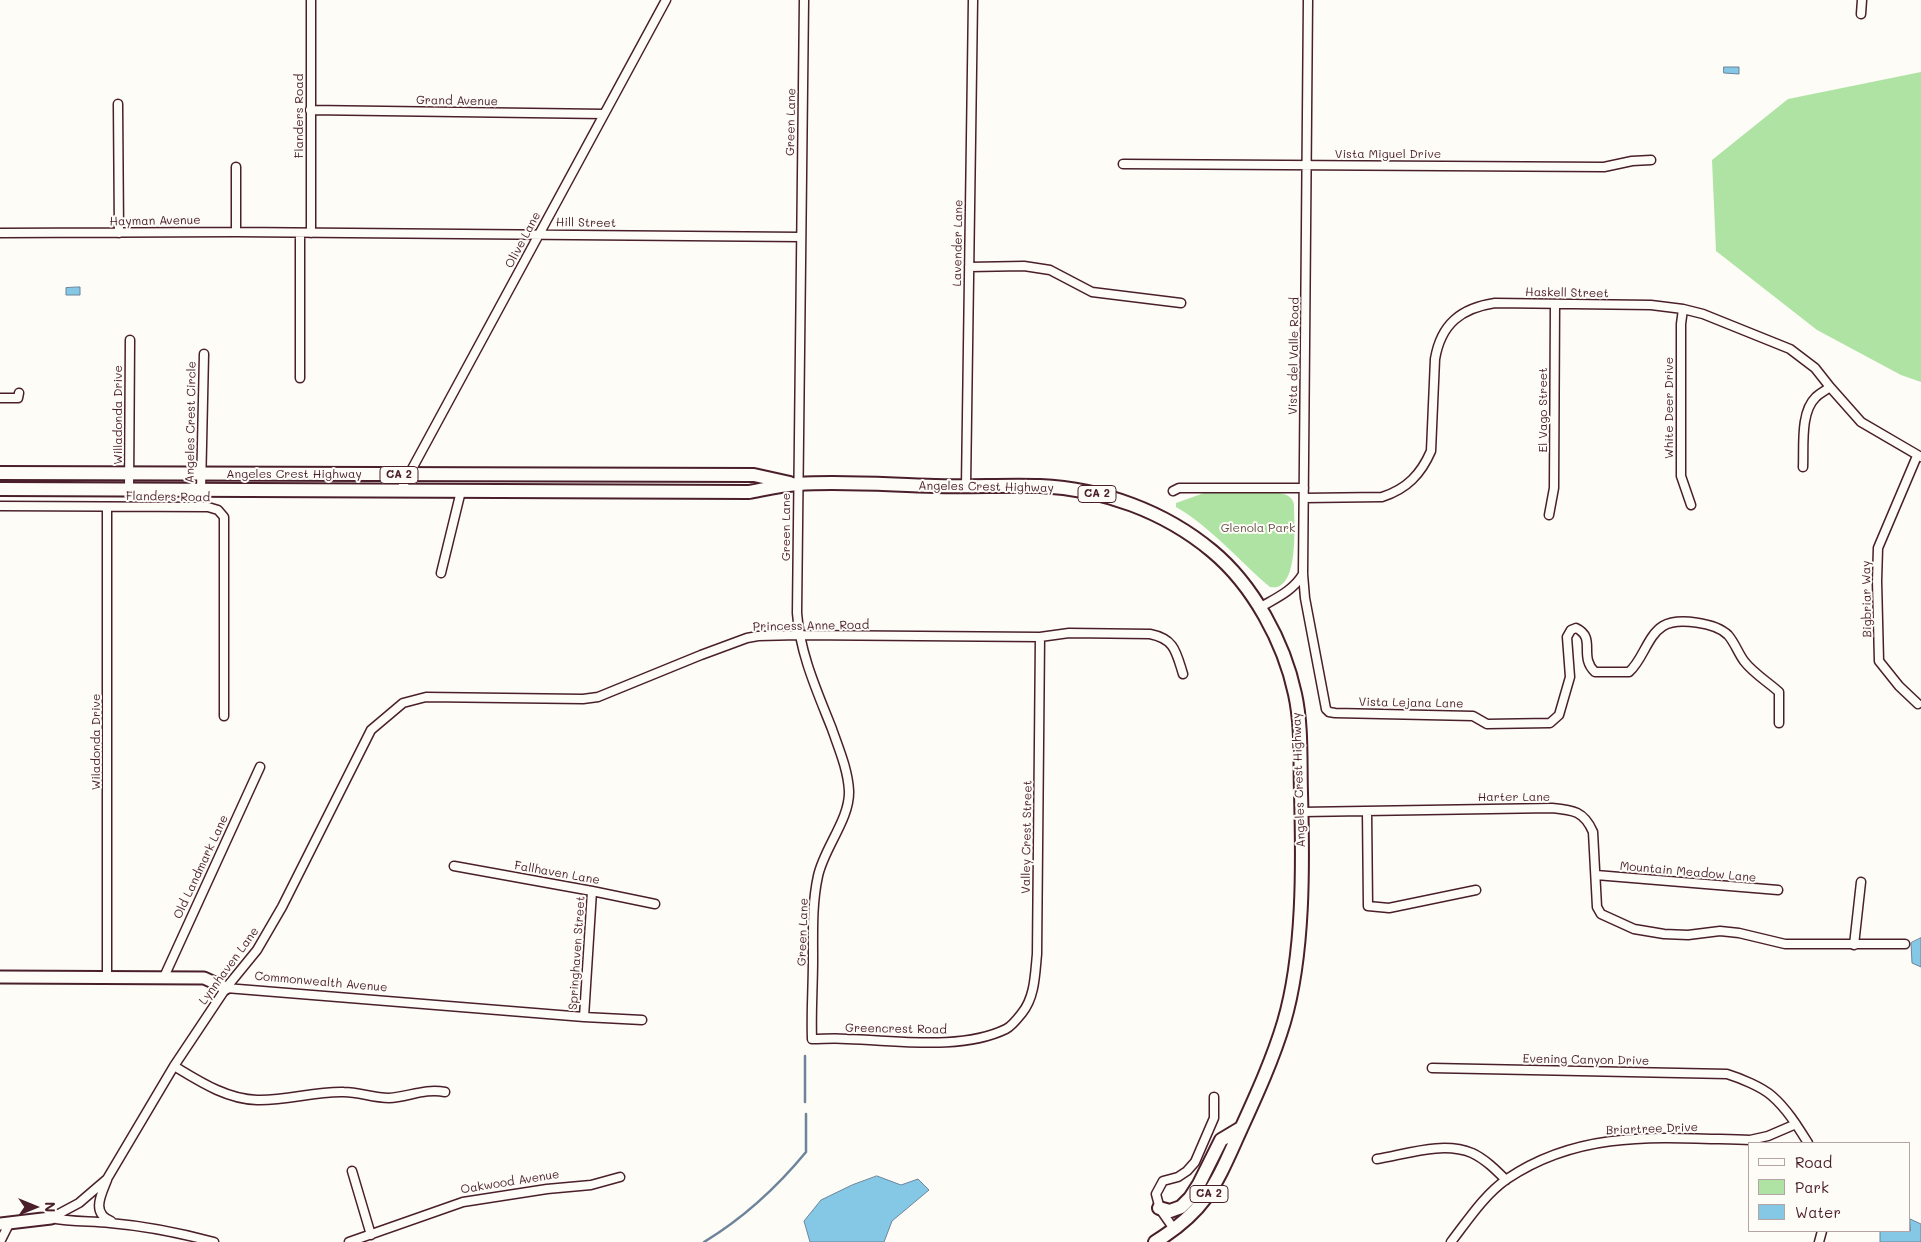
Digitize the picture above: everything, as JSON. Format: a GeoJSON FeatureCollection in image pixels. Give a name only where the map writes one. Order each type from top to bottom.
{"type":"FeatureCollection","features":[{"type":"Feature","properties":{"kind":"main road","name":"Angeles Crest Highway"},"geometry":{"type":"LineString","coordinates":[[0,473],[754,475],[797,484]]}},
{"type":"Feature","properties":{"kind":"main road","name":"Angeles Crest Highway"},"geometry":{"type":"LineString","coordinates":[[0,489],[749,492],[797,484],[1056,488],[1100,495],[1154,513],[1185,532],[1213,552],[1238,578],[1259,608],[1282,653],[1295,695],[1300,732],[1302,812],[1300,896],[1296,952],[1288,1008],[1279,1036],[1241,1128],[1219,1178],[1206,1199],[1192,1215],[1155,1242]]}},
{"type":"Feature","properties":{"kind":"main road"},"geometry":{"type":"LineString","coordinates":[[1160,1208],[1170,1211],[1181,1207],[1199,1184],[1221,1140],[1241,1128]]}},
{"type":"Feature","properties":{"kind":"street","name":"Flanders Road"},"geometry":{"type":"LineString","coordinates":[[310,233],[311,0]]}},
{"type":"Feature","properties":{"kind":"street","name":"Olive Lane"},"geometry":{"type":"LineString","coordinates":[[400,491],[666,0]]}},
{"type":"Feature","properties":{"kind":"street","name":"Green Lane"},"geometry":{"type":"LineString","coordinates":[[804,0],[797,613],[799,635],[812,680],[841,754],[849,792],[848,804],[825,851],[818,876],[813,931],[812,1039]]}},
{"type":"Feature","properties":{"kind":"street","name":"Lavender Lane"},"geometry":{"type":"LineString","coordinates":[[966,486],[972,0]]}},
{"type":"Feature","properties":{"kind":"street","name":"Vista del Valle Road"},"geometry":{"type":"LineString","coordinates":[[1308,0],[1302,574],[1326,709]]}},
{"type":"Feature","properties":{"kind":"street"},"geometry":{"type":"LineString","coordinates":[[1861,14],[1862,0]]}},
{"type":"Feature","properties":{"kind":"street"},"geometry":{"type":"LineString","coordinates":[[118,104],[119,233]]}},
{"type":"Feature","properties":{"kind":"street","name":"Grand Avenue"},"geometry":{"type":"LineString","coordinates":[[310,110],[604,114]]}},
{"type":"Feature","properties":{"kind":"street","name":"Vista Miguel Drive"},"geometry":{"type":"LineString","coordinates":[[1123,164],[1604,167],[1632,161],[1651,160]]}},
{"type":"Feature","properties":{"kind":"street"},"geometry":{"type":"LineString","coordinates":[[236,167],[236,232]]}},
{"type":"Feature","properties":{"kind":"street","name":"Hayman Avenue"},"geometry":{"type":"LineString","coordinates":[[0,233],[310,233]]}},
{"type":"Feature","properties":{"kind":"street"},"geometry":{"type":"LineString","coordinates":[[300,233],[300,378]]}},
{"type":"Feature","properties":{"kind":"street","name":"Hill Street"},"geometry":{"type":"LineString","coordinates":[[310,233],[801,236]]}},
{"type":"Feature","properties":{"kind":"street"},"geometry":{"type":"LineString","coordinates":[[969,267],[1024,266],[1050,270],[1092,292],[1181,303]]}},
{"type":"Feature","properties":{"kind":"street","name":"Haskell Street"},"geometry":{"type":"LineString","coordinates":[[1304,498],[1382,497],[1393,494],[1408,485],[1417,476],[1426,463],[1431,451],[1436,350],[1446,329],[1455,318],[1480,305],[1495,303],[1651,305],[1683,309],[1703,314],[1790,349],[1815,368],[1830,388],[1861,422],[1919,456]]}},
{"type":"Feature","properties":{"kind":"street","name":"El Vago Street"},"geometry":{"type":"LineString","coordinates":[[1549,515],[1554,488],[1555,304]]}},
{"type":"Feature","properties":{"kind":"street","name":"White Deer Drive"},"geometry":{"type":"LineString","coordinates":[[1683,309],[1681,324],[1681,476],[1691,504]]}},
{"type":"Feature","properties":{"kind":"street","name":"Willadonda Drive"},"geometry":{"type":"LineString","coordinates":[[129,490],[130,340]]}},
{"type":"Feature","properties":{"kind":"street","name":"Angeles Crest Circle"},"geometry":{"type":"LineString","coordinates":[[201,490],[204,354]]}},
{"type":"Feature","properties":{"kind":"street"},"geometry":{"type":"LineString","coordinates":[[1803,467],[1805,424],[1808,409],[1815,398],[1830,388]]}},
{"type":"Feature","properties":{"kind":"street"},"geometry":{"type":"LineString","coordinates":[[0,398],[18,398],[19,393]]}},
{"type":"Feature","properties":{"kind":"street","name":"Bigbriar Way"},"geometry":{"type":"LineString","coordinates":[[1918,704],[1899,686],[1879,662],[1877,581],[1878,548],[1919,456]]}},
{"type":"Feature","properties":{"kind":"street"},"geometry":{"type":"LineString","coordinates":[[1174,491],[1179,488],[1304,488]]}},
{"type":"Feature","properties":{"kind":"street"},"geometry":{"type":"LineString","coordinates":[[441,573],[461,491]]}},
{"type":"Feature","properties":{"kind":"street","name":"Flanders Road"},"geometry":{"type":"LineString","coordinates":[[0,506],[208,507],[218,510],[224,517],[224,716]]}},
{"type":"Feature","properties":{"kind":"street","name":"Wiladonda Drive"},"geometry":{"type":"LineString","coordinates":[[107,507],[107,977]]}},
{"type":"Feature","properties":{"kind":"street"},"geometry":{"type":"LineString","coordinates":[[1259,608],[1287,592],[1297,583],[1302,574]]}},
{"type":"Feature","properties":{"kind":"street","name":"Vista Lejana Lane"},"geometry":{"type":"LineString","coordinates":[[1326,709],[1329,712],[1335,713],[1473,716],[1487,724],[1550,723],[1559,715],[1570,677],[1567,637],[1571,630],[1576,628],[1583,631],[1588,639],[1586,657],[1595,672],[1629,672],[1634,668],[1652,638],[1662,626],[1675,622],[1702,623],[1727,634],[1745,662],[1779,692],[1779,723]]}},
{"type":"Feature","properties":{"kind":"street","name":"Princess Anne Road"},"geometry":{"type":"LineString","coordinates":[[426,697],[583,699],[598,697],[747,638],[758,636],[1040,637],[1069,633],[1150,634],[1163,636],[1176,652],[1183,674]]}},
{"type":"Feature","properties":{"kind":"street","name":"Valley Crest Street"},"geometry":{"type":"LineString","coordinates":[[1008,1028],[1023,1012],[1031,996],[1036,962],[1040,637]]}},
{"type":"Feature","properties":{"kind":"street","name":"Lynnhaven Lane"},"geometry":{"type":"LineString","coordinates":[[51,1218],[79,1203],[108,1178],[174,1066],[226,988],[257,950],[282,908],[371,730],[403,703],[426,697]]}},
{"type":"Feature","properties":{"kind":"street","name":"Old Landmark Lane"},"geometry":{"type":"LineString","coordinates":[[164,977],[260,767]]}},
{"type":"Feature","properties":{"kind":"street","name":"Harter Lane"},"geometry":{"type":"LineString","coordinates":[[1302,812],[1552,808],[1568,810],[1581,814],[1589,821],[1593,832],[1596,902],[1601,914],[1634,929],[1688,935],[1720,931],[1738,933],[1785,944],[1905,944]]}},
{"type":"Feature","properties":{"kind":"street"},"geometry":{"type":"LineString","coordinates":[[1367,810],[1368,906],[1389,908],[1476,890]]}},
{"type":"Feature","properties":{"kind":"street","name":"Fallhaven Lane"},"geometry":{"type":"LineString","coordinates":[[454,866],[592,890],[655,904]]}},
{"type":"Feature","properties":{"kind":"street","name":"Mountain Meadow Lane"},"geometry":{"type":"LineString","coordinates":[[1596,875],[1778,890]]}},
{"type":"Feature","properties":{"kind":"street"},"geometry":{"type":"LineString","coordinates":[[1854,945],[1861,882]]}},
{"type":"Feature","properties":{"kind":"street","name":"Springhaven Street"},"geometry":{"type":"LineString","coordinates":[[584,1016],[592,890]]}},
{"type":"Feature","properties":{"kind":"street","name":"Commonwealth Avenue"},"geometry":{"type":"LineString","coordinates":[[0,977],[204,978],[226,988],[642,1020]]}},
{"type":"Feature","properties":{"kind":"street","name":"Greencrest Road"},"geometry":{"type":"LineString","coordinates":[[812,1039],[910,1043],[979,1038],[1008,1028]]}},
{"type":"Feature","properties":{"kind":"street"},"geometry":{"type":"LineString","coordinates":[[174,1066],[204,1084],[232,1097],[257,1100],[345,1092],[369,1097],[391,1098],[435,1090],[445,1092]]}},
{"type":"Feature","properties":{"kind":"street","name":"Evening Canyon Drive"},"geometry":{"type":"LineString","coordinates":[[1432,1068],[1726,1074],[1739,1078],[1772,1096],[1796,1124],[1807,1142]]}},
{"type":"Feature","properties":{"kind":"street"},"geometry":{"type":"LineString","coordinates":[[1174,1229],[1160,1208],[1156,1194],[1163,1181],[1178,1177],[1195,1162],[1214,1118],[1214,1097]]}},
{"type":"Feature","properties":{"kind":"street","name":"Briartree Drive"},"geometry":{"type":"LineString","coordinates":[[1451,1242],[1479,1205],[1506,1180],[1553,1154],[1583,1145],[1618,1139],[1750,1140],[1768,1136],[1796,1124]]}},
{"type":"Feature","properties":{"kind":"street"},"geometry":{"type":"LineString","coordinates":[[1377,1159],[1442,1147],[1457,1149],[1474,1154],[1488,1163],[1506,1180]]}},
{"type":"Feature","properties":{"kind":"street"},"geometry":{"type":"LineString","coordinates":[[352,1171],[371,1235]]}},
{"type":"Feature","properties":{"kind":"street","name":"Oakwood Avenue"},"geometry":{"type":"LineString","coordinates":[[349,1242],[463,1202],[547,1189],[591,1185],[620,1177]]}},
{"type":"Feature","properties":{"kind":"street"},"geometry":{"type":"LineString","coordinates":[[108,1178],[101,1194],[98,1209],[105,1219],[117,1223]]}},
{"type":"Feature","properties":{"kind":"street"},"geometry":{"type":"LineString","coordinates":[[0,1242],[4,1224],[51,1218],[73,1222],[117,1223],[183,1234],[214,1242]]}},
{"type":"Feature","properties":{"kind":"green space"},"geometry":{"type":"Polygon","coordinates":[[[1921,72],[1921,382],[1901,375],[1817,330],[1716,251],[1712,160],[1788,99],[1921,72]]]}},
{"type":"Feature","properties":{"kind":"green space","name":"Glenola Park"},"geometry":{"type":"Polygon","coordinates":[[[1207,492],[1278,493],[1292,499],[1294,505],[1293,555],[1291,568],[1280,586],[1270,587],[1213,534],[1176,507],[1176,503],[1207,492]]]}},
{"type":"Feature","properties":{"kind":"water"},"geometry":{"type":"Polygon","coordinates":[[[1724,67],[1739,67],[1739,74],[1724,73],[1724,67]]]}},
{"type":"Feature","properties":{"kind":"water"},"geometry":{"type":"Polygon","coordinates":[[[80,287],[80,295],[66,295],[66,288],[80,287]]]}},
{"type":"Feature","properties":{"kind":"water"},"geometry":{"type":"Polygon","coordinates":[[[1921,938],[1921,967],[1912,963],[1911,943],[1921,938]]]}},
{"type":"Feature","properties":{"kind":"water"},"geometry":{"type":"Polygon","coordinates":[[[877,1176],[901,1185],[918,1179],[929,1190],[892,1221],[884,1242],[810,1242],[804,1221],[821,1200],[852,1185],[877,1176]]]}},
{"type":"Feature","properties":{"kind":"water"},"geometry":{"type":"Polygon","coordinates":[[[1911,1219],[1921,1224],[1921,1242],[1880,1242],[1880,1232],[1911,1232],[1911,1219]]]}},
{"type":"Feature","properties":{"kind":"waterway"},"geometry":{"type":"LineString","coordinates":[[805,1056],[805,1102]]}},
{"type":"Feature","properties":{"kind":"waterway"},"geometry":{"type":"LineString","coordinates":[[704,1242],[732,1223],[759,1201],[806,1152],[806,1114]]}}]}
